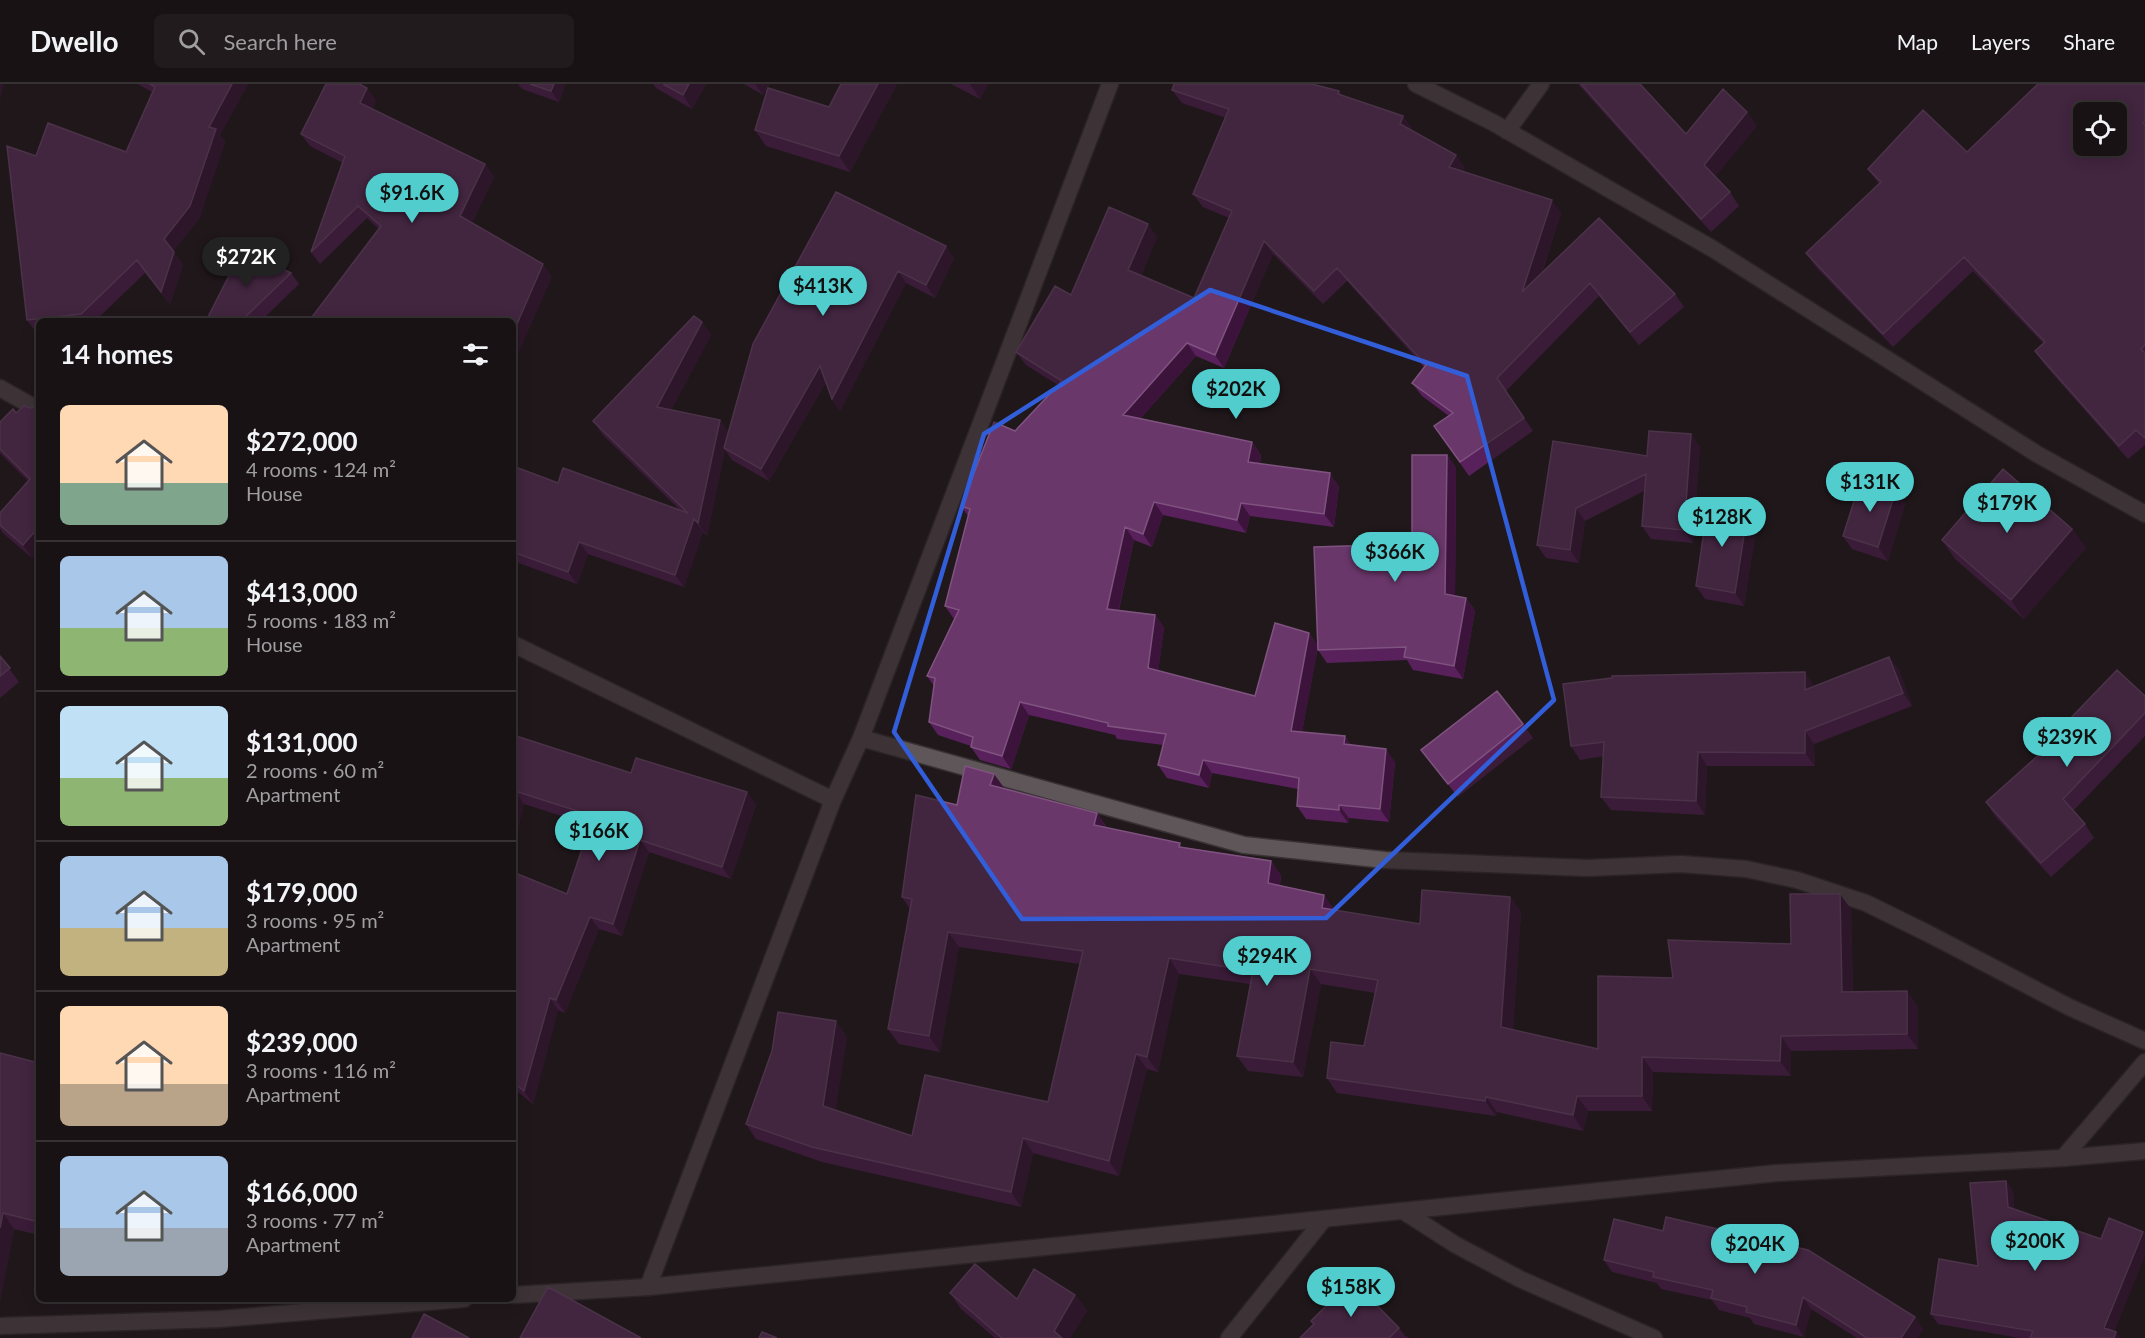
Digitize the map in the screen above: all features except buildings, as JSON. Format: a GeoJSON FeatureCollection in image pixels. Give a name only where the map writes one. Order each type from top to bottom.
{"type":"FeatureCollection","features":[{"type":"Feature","properties":{"kind":"street"},"geometry":{"type":"LineString","coordinates":[[648,1287],[833,800],[861,738],[1110,84]]}},
{"type":"Feature","properties":{"kind":"street"},"geometry":{"type":"LineString","coordinates":[[1416,84],[1507,131],[1713,249],[2037,454],[2145,514]]}},
{"type":"Feature","properties":{"kind":"street"},"geometry":{"type":"LineString","coordinates":[[1507,131],[1541,84]]}},
{"type":"Feature","properties":{"kind":"street"},"geometry":{"type":"LineString","coordinates":[[0,388],[36,408]]}},
{"type":"Feature","properties":{"kind":"street"},"geometry":{"type":"LineString","coordinates":[[516,645],[833,800]]}},
{"type":"Feature","properties":{"kind":"street"},"geometry":{"type":"LineString","coordinates":[[861,738],[1244,845],[1385,860],[1587,868],[1681,864],[1746,868],[1797,880],[1866,903],[2069,1007],[2145,1041]]}},
{"type":"Feature","properties":{"kind":"street"},"geometry":{"type":"LineString","coordinates":[[2063,1158],[2145,1062]]}},
{"type":"Feature","properties":{"kind":"street"},"geometry":{"type":"LineString","coordinates":[[516,1295],[648,1287],[1777,1173],[2063,1158],[2145,1151]]}},
{"type":"Feature","properties":{"kind":"street"},"geometry":{"type":"LineString","coordinates":[[1402,1210],[1456,1245],[1520,1280],[1654,1338]]}},
{"type":"Feature","properties":{"kind":"street"},"geometry":{"type":"LineString","coordinates":[[1229,1338],[1324,1219]]}},
{"type":"Feature","properties":{"kind":"street"},"geometry":{"type":"LineString","coordinates":[[0,1326],[219,1319],[427,1302]]}},
{"type":"Feature","properties":{"kind":"highlighted area"},"geometry":{"type":"Polygon","coordinates":[[[1210,290],[1467,376],[1554,700],[1326,918],[1022,919],[894,732],[984,434],[1210,290]]]}}]}
